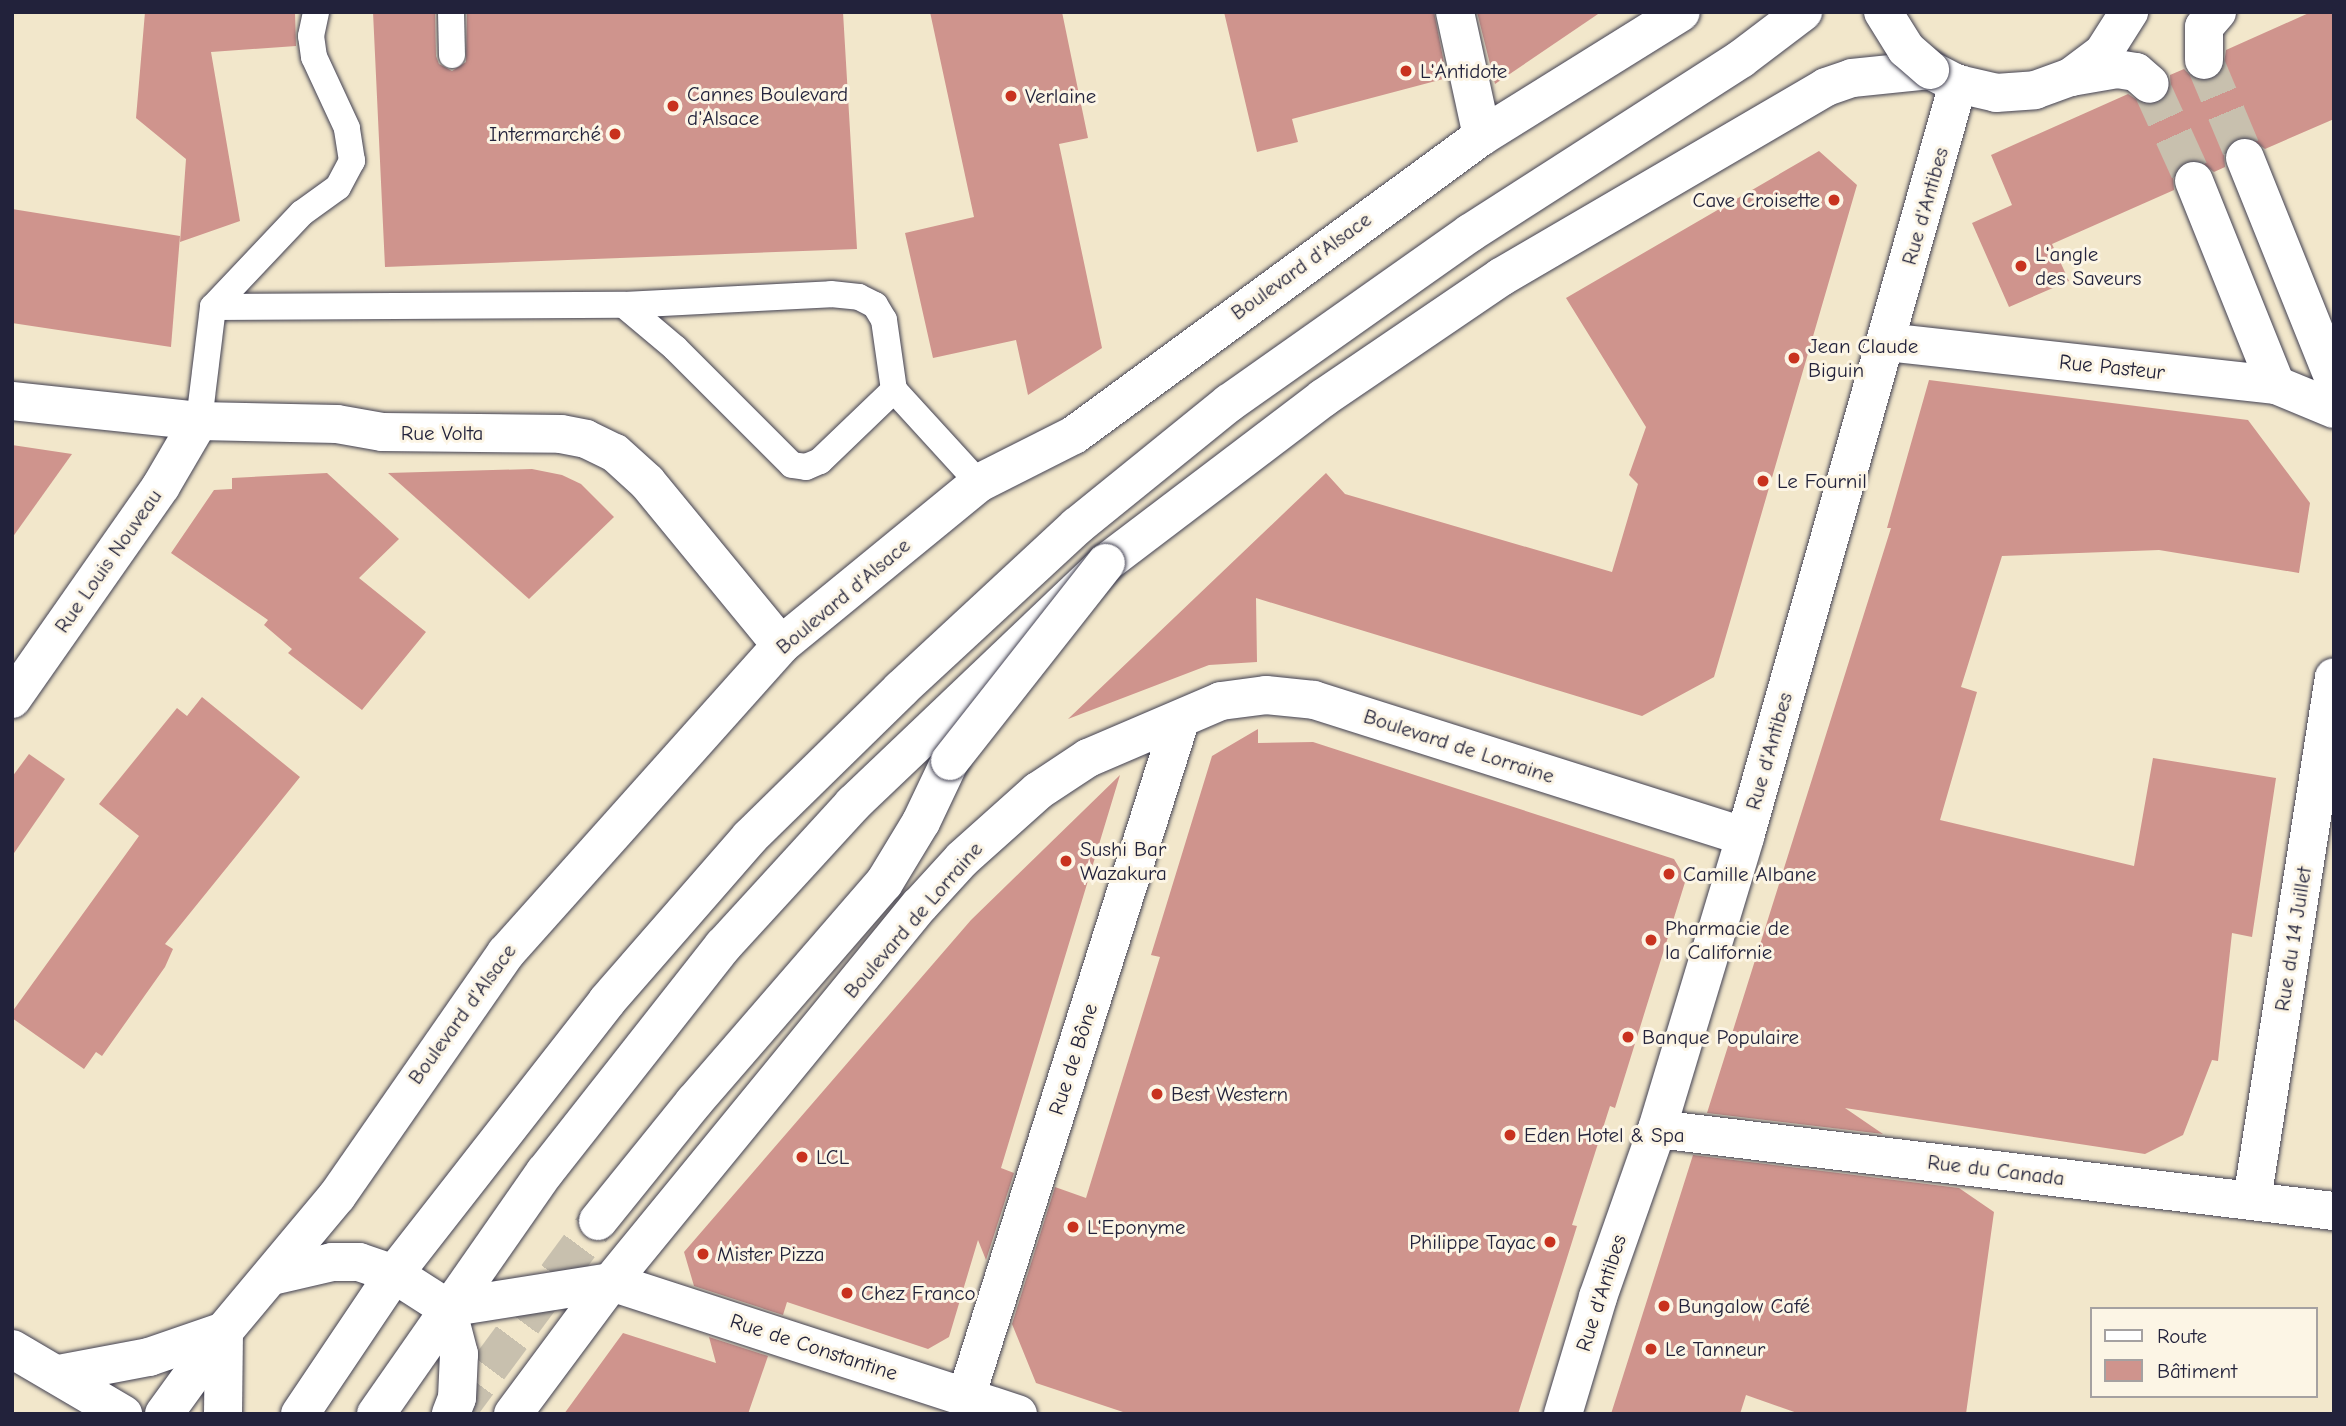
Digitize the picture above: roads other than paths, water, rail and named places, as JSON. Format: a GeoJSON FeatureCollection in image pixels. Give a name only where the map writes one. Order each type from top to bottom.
{"type":"FeatureCollection","features":[{"type":"Feature","properties":{"kind":"main road"},"geometry":{"type":"LineString","coordinates":[[1455,12],[1482,136]]}},
{"type":"Feature","properties":{"kind":"main road","name":"Boulevard d'Alsace"},"geometry":{"type":"LineString","coordinates":[[164,1414],[224,1331],[337,1196],[506,953],[782,645],[979,483],[1074,435],[1482,136],[1682,12]]}},
{"type":"Feature","properties":{"kind":"main road"},"geometry":{"type":"LineString","coordinates":[[300,1414],[394,1274],[607,1001],[750,836],[825,760],[1077,526],[1229,402],[1336,324],[1741,59],[1803,12]]}},
{"type":"Feature","properties":{"kind":"main road"},"geometry":{"type":"LineString","coordinates":[[1883,12],[1906,49],[1944,77]]}},
{"type":"Feature","properties":{"kind":"main road"},"geometry":{"type":"LineString","coordinates":[[2071,77],[2103,53],[2129,12]]}},
{"type":"Feature","properties":{"kind":"main road"},"geometry":{"type":"LineString","coordinates":[[2204,60],[2204,27],[2217,12]]}},
{"type":"Feature","properties":{"kind":"main road"},"geometry":{"type":"LineString","coordinates":[[376,1414],[447,1308],[545,1172],[723,946],[853,804],[1106,563],[1323,398],[1525,262],[1826,87],[1852,78],[1944,77],[1996,93],[2035,90],[2071,77],[2116,69],[2136,72],[2150,84]]}},
{"type":"Feature","properties":{"kind":"main road","name":"Rue d'Antibes"},"geometry":{"type":"LineString","coordinates":[[1563,1414],[1598,1297],[1657,1129],[1745,837],[1941,148],[1944,77]]}},
{"type":"Feature","properties":{"kind":"main road"},"geometry":{"type":"LineString","coordinates":[[2245,159],[2334,379]]}},
{"type":"Feature","properties":{"kind":"main road"},"geometry":{"type":"LineString","coordinates":[[2194,181],[2276,385]]}},
{"type":"Feature","properties":{"kind":"main road","name":"Rue Pasteur"},"geometry":{"type":"LineString","coordinates":[[1886,342],[2276,385],[2334,409]]}},
{"type":"Feature","properties":{"kind":"main road","name":"Rue Volta"},"geometry":{"type":"LineString","coordinates":[[12,401],[199,421],[337,424],[382,432],[561,434],[586,439],[615,453],[647,482],[782,645]]}},
{"type":"Feature","properties":{"kind":"main road","name":"Rue Louis Nouveau"},"geometry":{"type":"LineString","coordinates":[[12,699],[167,477],[199,421]]}},
{"type":"Feature","properties":{"kind":"main road"},"geometry":{"type":"LineString","coordinates":[[598,1222],[694,1102],[884,883],[921,822],[950,761],[1106,563]]}},
{"type":"Feature","properties":{"kind":"main road","name":"Rue du 14 Juillet"},"geometry":{"type":"LineString","coordinates":[[2252,1200],[2334,677]]}},
{"type":"Feature","properties":{"kind":"main road","name":"Boulevard de Lorraine"},"geometry":{"type":"LineString","coordinates":[[513,1414],[611,1282],[962,859],[1038,791],[1088,758],[1221,701],[1266,695],[1314,700],[1745,837]]}},
{"type":"Feature","properties":{"kind":"main road","name":"Rue de Bône"},"geometry":{"type":"LineString","coordinates":[[967,1397],[1180,720]]}},
{"type":"Feature","properties":{"kind":"main road"},"geometry":{"type":"LineString","coordinates":[[921,822],[962,859]]}},
{"type":"Feature","properties":{"kind":"main road","name":"Rue du Canada"},"geometry":{"type":"LineString","coordinates":[[1657,1129],[2334,1211]]}},
{"type":"Feature","properties":{"kind":"main road"},"geometry":{"type":"LineString","coordinates":[[272,1276],[332,1262],[359,1262],[394,1274],[447,1308],[611,1282]]}},
{"type":"Feature","properties":{"kind":"main road","name":"Rue de Constantine"},"geometry":{"type":"LineString","coordinates":[[611,1282],[1018,1414]]}},
{"type":"Feature","properties":{"kind":"main road"},"geometry":{"type":"LineString","coordinates":[[447,1308],[459,1353],[457,1398],[451,1414]]}},
{"type":"Feature","properties":{"kind":"main road"},"geometry":{"type":"LineString","coordinates":[[59,1374],[149,1357],[224,1331],[223,1414]]}},
{"type":"Feature","properties":{"kind":"main road"},"geometry":{"type":"LineString","coordinates":[[12,1349],[59,1374],[123,1414]]}},
{"type":"Feature","properties":{"kind":"lane"},"geometry":{"type":"LineString","coordinates":[[199,421],[213,307],[302,214],[338,187],[352,161],[347,128],[314,57],[311,36],[316,12]]}},
{"type":"Feature","properties":{"kind":"lane"},"geometry":{"type":"LineString","coordinates":[[451,12],[452,55]]}},
{"type":"Feature","properties":{"kind":"lane"},"geometry":{"type":"LineString","coordinates":[[213,307],[624,305],[831,294],[859,297],[875,305],[884,320],[894,390],[979,483]]}},
{"type":"Feature","properties":{"kind":"lane"},"geometry":{"type":"LineString","coordinates":[[624,305],[675,348],[792,466],[806,467],[820,461],[894,390]]}},
{"type":"Feature","properties":{"kind":"tunnel"},"geometry":{"type":"LineString","coordinates":[[2204,60],[2245,158]]}},
{"type":"Feature","properties":{"kind":"tunnel"},"geometry":{"type":"LineString","coordinates":[[2150,84],[2194,181]]}},
{"type":"Feature","properties":{"kind":"tunnel"},"geometry":{"type":"LineString","coordinates":[[455,1414],[598,1221]]}},
{"type":"Feature","properties":{"kind":"place","name":"L'Antidote"},"geometry":{"type":"Point","coordinates":[1406,71]}},
{"type":"Feature","properties":{"kind":"place","name":"Verlaine"},"geometry":{"type":"Point","coordinates":[1011,96]}},
{"type":"Feature","properties":{"kind":"place","name":"Cannes Boulevard d'Alsace"},"geometry":{"type":"Point","coordinates":[673,106]}},
{"type":"Feature","properties":{"kind":"place","name":"Intermarché"},"geometry":{"type":"Point","coordinates":[615,134]}},
{"type":"Feature","properties":{"kind":"place","name":"Cave Croisette"},"geometry":{"type":"Point","coordinates":[1834,200]}},
{"type":"Feature","properties":{"kind":"place","name":"L'angle des Saveurs"},"geometry":{"type":"Point","coordinates":[2021,266]}},
{"type":"Feature","properties":{"kind":"place","name":"Jean Claude Biguin"},"geometry":{"type":"Point","coordinates":[1794,358]}},
{"type":"Feature","properties":{"kind":"place","name":"Le Fournil"},"geometry":{"type":"Point","coordinates":[1763,481]}},
{"type":"Feature","properties":{"kind":"place","name":"Sushi Bar Wazakura"},"geometry":{"type":"Point","coordinates":[1066,861]}},
{"type":"Feature","properties":{"kind":"place","name":"Camille Albane"},"geometry":{"type":"Point","coordinates":[1669,874]}},
{"type":"Feature","properties":{"kind":"place","name":"Pharmacie de la Californie"},"geometry":{"type":"Point","coordinates":[1651,940]}},
{"type":"Feature","properties":{"kind":"place","name":"Banque Populaire"},"geometry":{"type":"Point","coordinates":[1628,1037]}},
{"type":"Feature","properties":{"kind":"place","name":"Best Western"},"geometry":{"type":"Point","coordinates":[1157,1094]}},
{"type":"Feature","properties":{"kind":"place","name":"Eden Hotel & Spa"},"geometry":{"type":"Point","coordinates":[1510,1135]}},
{"type":"Feature","properties":{"kind":"place","name":"LCL"},"geometry":{"type":"Point","coordinates":[802,1157]}},
{"type":"Feature","properties":{"kind":"place","name":"L'Eponyme"},"geometry":{"type":"Point","coordinates":[1073,1227]}},
{"type":"Feature","properties":{"kind":"place","name":"Philippe Tayac"},"geometry":{"type":"Point","coordinates":[1550,1242]}},
{"type":"Feature","properties":{"kind":"place","name":"Mister Pizza"},"geometry":{"type":"Point","coordinates":[703,1254]}},
{"type":"Feature","properties":{"kind":"place","name":"Chez Franco"},"geometry":{"type":"Point","coordinates":[847,1293]}},
{"type":"Feature","properties":{"kind":"place","name":"Bungalow Café"},"geometry":{"type":"Point","coordinates":[1664,1306]}},
{"type":"Feature","properties":{"kind":"place","name":"Le Tanneur"},"geometry":{"type":"Point","coordinates":[1651,1349]}}]}
